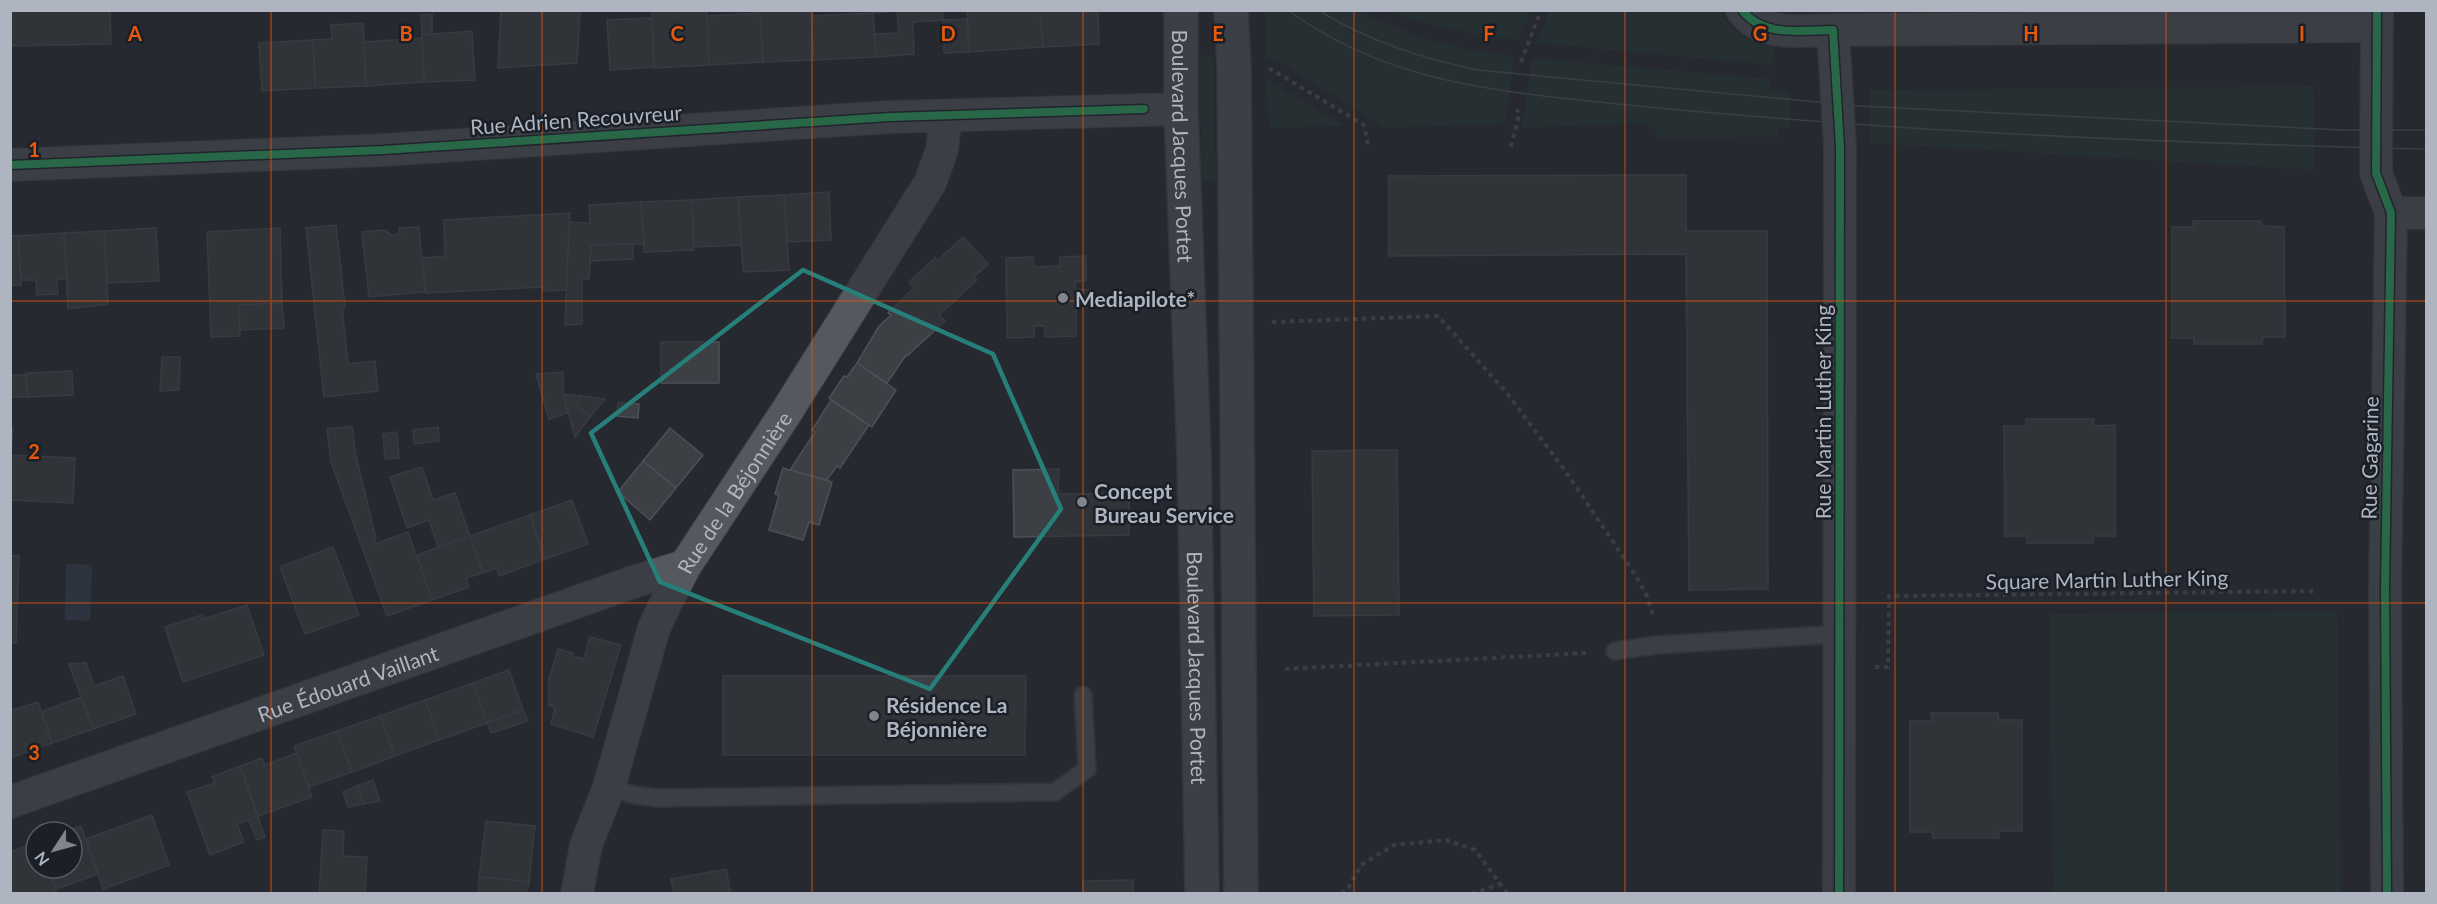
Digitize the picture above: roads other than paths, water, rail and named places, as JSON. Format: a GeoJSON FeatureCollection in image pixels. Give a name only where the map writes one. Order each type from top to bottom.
{"type":"FeatureCollection","features":[{"type":"Feature","properties":{"kind":"main road","name":"Boulevard Jacques Portet"},"geometry":{"type":"LineString","coordinates":[[1181,10],[1181,109],[1194,456],[1202,894]]}},
{"type":"Feature","properties":{"kind":"main road","name":"Boulevard Jacques Portet"},"geometry":{"type":"LineString","coordinates":[[1231,10],[1234,79],[1241,894]]}},
{"type":"Feature","properties":{"kind":"street"},"geometry":{"type":"LineString","coordinates":[[1742,10],[1753,22],[1775,30],[2377,18]]}},
{"type":"Feature","properties":{"kind":"street","name":"Rue Gagarine"},"geometry":{"type":"LineString","coordinates":[[2377,18],[2376,173],[2391,213],[2385,588],[2387,894]]}},
{"type":"Feature","properties":{"kind":"street","name":"Rue Martin Luther King"},"geometry":{"type":"LineString","coordinates":[[1833,30],[1840,147],[1839,894]]}},
{"type":"Feature","properties":{"kind":"street","name":"Rue Adrien Recouvreur"},"geometry":{"type":"LineString","coordinates":[[10,165],[383,150],[890,117],[1181,109]]}},
{"type":"Feature","properties":{"kind":"street","name":"Rue de la Béjonnière"},"geometry":{"type":"LineString","coordinates":[[577,894],[586,845],[609,787],[654,628],[686,566],[787,411],[930,183],[942,150],[946,116]]}},
{"type":"Feature","properties":{"kind":"street"},"geometry":{"type":"LineString","coordinates":[[2391,213],[2427,213]]}},
{"type":"Feature","properties":{"kind":"street","name":"Rue Édouard Vaillant"},"geometry":{"type":"LineString","coordinates":[[10,802],[625,585],[686,566]]}},
{"type":"Feature","properties":{"kind":"lane"},"geometry":{"type":"LineString","coordinates":[[1615,651],[1656,645],[1840,634]]}},
{"type":"Feature","properties":{"kind":"lane"},"geometry":{"type":"LineString","coordinates":[[609,787],[634,795],[657,798],[1055,792],[1088,769],[1083,695]]}},
{"type":"Feature","properties":{"kind":"water"},"geometry":{"type":"Polygon","coordinates":[[[66,564],[92,565],[90,621],[65,620],[66,564]]]}},
{"type":"Feature","properties":{"kind":"tram line"},"geometry":{"type":"LineString","coordinates":[[1288,10],[1356,50],[1427,75],[1501,90],[1603,103],[1938,130],[2182,142],[2426,149]]}},
{"type":"Feature","properties":{"kind":"tram line"},"geometry":{"type":"LineString","coordinates":[[1318,10],[1356,31],[1395,47],[1477,70],[1861,106],[2342,130],[2426,130]]}},
{"type":"Feature","properties":{"kind":"place","name":"Mediapilote*"},"geometry":{"type":"Point","coordinates":[1063,298]}},
{"type":"Feature","properties":{"kind":"place","name":"Concept Bureau Service"},"geometry":{"type":"Point","coordinates":[1082,502]}},
{"type":"Feature","properties":{"kind":"place","name":"Résidence La Béjonnière"},"geometry":{"type":"Point","coordinates":[874,716]}}]}
